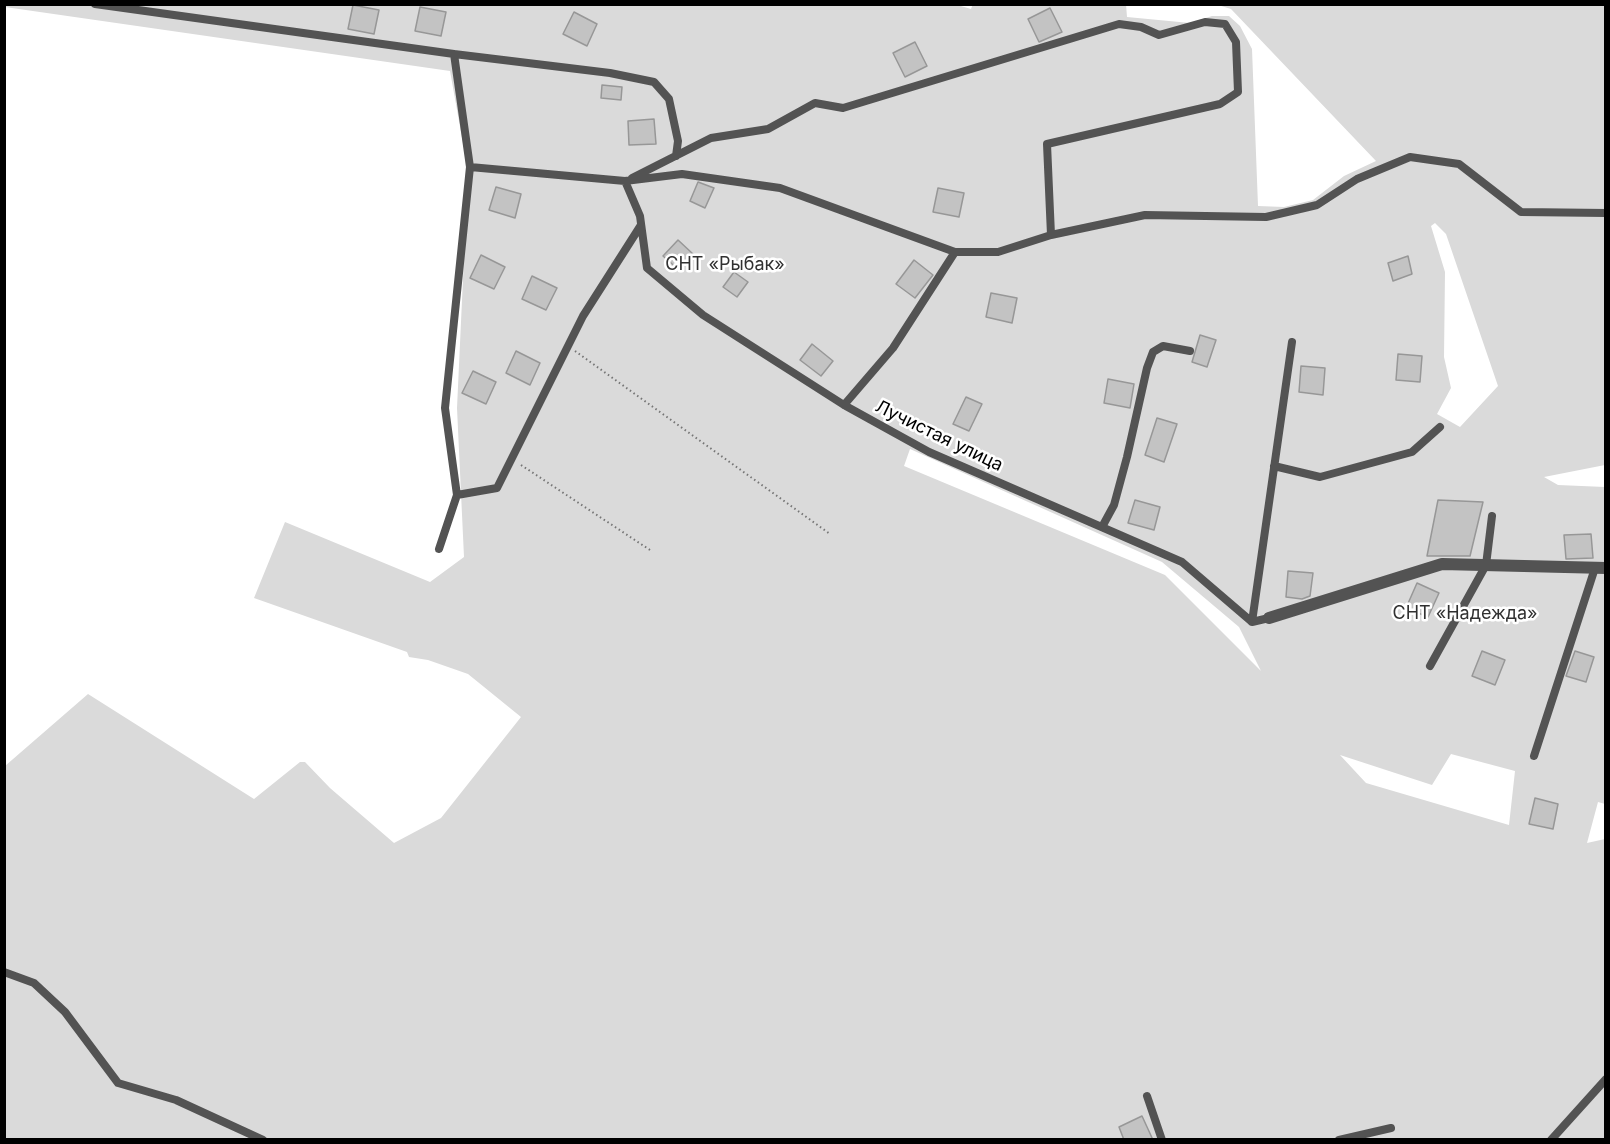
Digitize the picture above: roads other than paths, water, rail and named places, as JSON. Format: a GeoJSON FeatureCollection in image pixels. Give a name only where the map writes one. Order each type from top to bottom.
{"type":"FeatureCollection","features":[{"type":"Feature","properties":{"kind":"street"},"geometry":{"type":"LineString","coordinates":[[1269,618],[1442,564],[1600,568]]}},
{"type":"Feature","properties":{"kind":"lane"},"geometry":{"type":"LineString","coordinates":[[95,4],[454,54],[610,73],[654,82],[669,99],[678,141],[676,156]]}},
{"type":"Feature","properties":{"kind":"lane"},"geometry":{"type":"LineString","coordinates":[[625,181],[711,138],[768,129],[815,103],[843,108],[1119,24],[1141,27],[1159,35],[1205,22],[1225,24],[1236,42],[1238,92],[1220,104],[1047,144],[1051,235]]}},
{"type":"Feature","properties":{"kind":"lane"},"geometry":{"type":"LineString","coordinates":[[439,549],[457,495],[445,408],[470,167],[454,54]]}},
{"type":"Feature","properties":{"kind":"lane"},"geometry":{"type":"LineString","coordinates":[[470,167],[625,181],[682,174],[780,188],[955,252],[998,252],[1051,235],[1145,215],[1266,217],[1317,205],[1357,179],[1410,157],[1459,164],[1521,212],[1605,213]]}},
{"type":"Feature","properties":{"kind":"lane","name":"Лучистая улица"},"geometry":{"type":"LineString","coordinates":[[625,181],[641,225],[647,268],[703,315],[844,405],[929,452],[1182,562],[1252,622]]}},
{"type":"Feature","properties":{"kind":"lane"},"geometry":{"type":"LineString","coordinates":[[457,495],[497,488],[584,316],[641,225]]}},
{"type":"Feature","properties":{"kind":"lane"},"geometry":{"type":"LineString","coordinates":[[844,405],[893,348],[955,252]]}},
{"type":"Feature","properties":{"kind":"lane"},"geometry":{"type":"LineString","coordinates":[[1269,618],[1252,622],[1292,342]]}},
{"type":"Feature","properties":{"kind":"lane"},"geometry":{"type":"LineString","coordinates":[[1102,527],[1114,505],[1147,368],[1154,352],[1163,346],[1190,351]]}},
{"type":"Feature","properties":{"kind":"lane"},"geometry":{"type":"LineString","coordinates":[[1274,466],[1320,477],[1412,452],[1440,427]]}},
{"type":"Feature","properties":{"kind":"lane"},"geometry":{"type":"LineString","coordinates":[[1430,666],[1485,565],[1492,516]]}},
{"type":"Feature","properties":{"kind":"lane"},"geometry":{"type":"LineString","coordinates":[[1534,756],[1600,568]]}},
{"type":"Feature","properties":{"kind":"lane"},"geometry":{"type":"LineString","coordinates":[[4,972],[34,983],[65,1012],[118,1083],[176,1100],[263,1140]]}},
{"type":"Feature","properties":{"kind":"lane"},"geometry":{"type":"LineString","coordinates":[[1551,1140],[1605,1079]]}},
{"type":"Feature","properties":{"kind":"lane"},"geometry":{"type":"LineString","coordinates":[[1147,1096],[1162,1140]]}},
{"type":"Feature","properties":{"kind":"lane"},"geometry":{"type":"LineString","coordinates":[[1339,1140],[1391,1128]]}},
{"type":"Feature","properties":{"kind":"park label","name":"СНТ «Рыбак»"},"geometry":{"type":"Point","coordinates":[725,265]}},
{"type":"Feature","properties":{"kind":"park label","name":"СНТ «Надежда»"},"geometry":{"type":"Point","coordinates":[1465,614]}}]}
